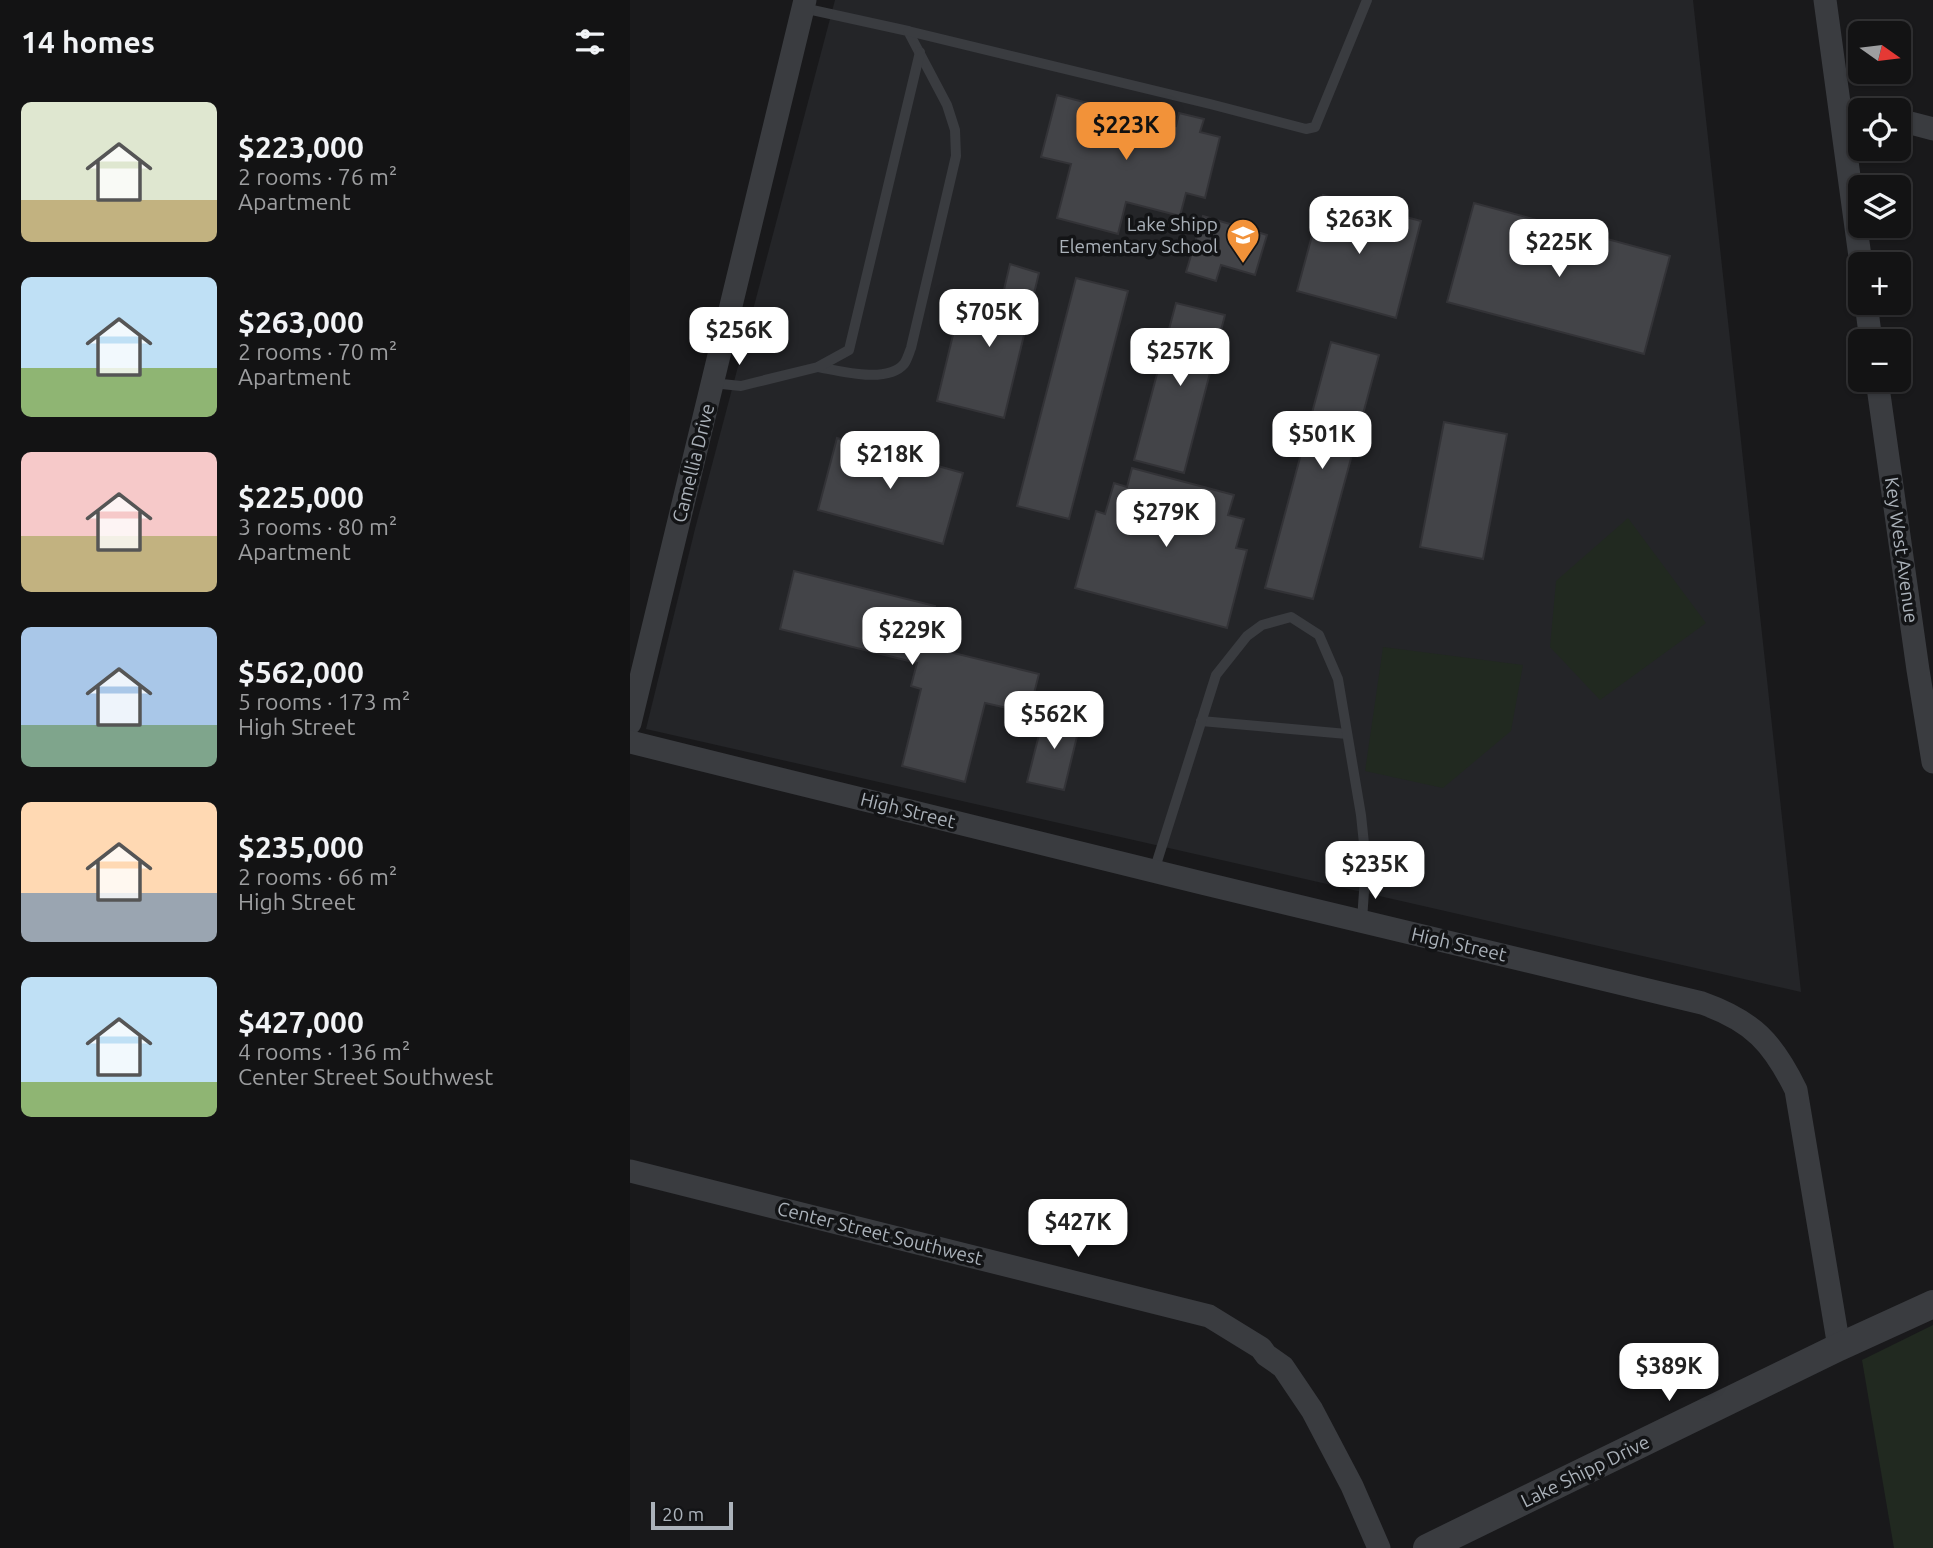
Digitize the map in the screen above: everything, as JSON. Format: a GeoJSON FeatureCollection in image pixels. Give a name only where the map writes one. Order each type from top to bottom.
{"type":"FeatureCollection","features":[{"type":"Feature","properties":{"kind":"street"},"geometry":{"type":"LineString","coordinates":[[1825,0],[1848,99]]}},
{"type":"Feature","properties":{"kind":"street","name":"Camellia Drive"},"geometry":{"type":"LineString","coordinates":[[630,723],[804,4]]}},
{"type":"Feature","properties":{"kind":"street"},"geometry":{"type":"LineString","coordinates":[[1911,123],[1933,129]]}},
{"type":"Feature","properties":{"kind":"street"},"geometry":{"type":"LineString","coordinates":[[1854,161],[1860,252]]}},
{"type":"Feature","properties":{"kind":"street","name":"Key West Avenue"},"geometry":{"type":"LineString","coordinates":[[1879,392],[1917,670],[1933,762]]}},
{"type":"Feature","properties":{"kind":"street","name":"High Street"},"geometry":{"type":"LineString","coordinates":[[630,742],[1702,1003],[1742,1021],[1760,1035],[1780,1058],[1796,1090],[1839,1347]]}},
{"type":"Feature","properties":{"kind":"street","name":"Center Street Southwest"},"geometry":{"type":"LineString","coordinates":[[630,1171],[1209,1316],[1261,1348],[1283,1367],[1300,1390],[1352,1486],[1379,1548]]}},
{"type":"Feature","properties":{"kind":"street","name":"Lake Shipp Drive"},"geometry":{"type":"LineString","coordinates":[[1427,1548],[1933,1304]]}},
{"type":"Feature","properties":{"kind":"lane"},"geometry":{"type":"LineString","coordinates":[[804,4],[1306,129],[1315,127],[1367,0]]}},
{"type":"Feature","properties":{"kind":"lane"},"geometry":{"type":"LineString","coordinates":[[818,367],[869,375],[890,373],[904,364],[911,348],[956,156],[955,130],[947,105],[908,31]]}},
{"type":"Feature","properties":{"kind":"lane"},"geometry":{"type":"LineString","coordinates":[[712,383],[741,386],[818,367],[849,350],[920,52]]}},
{"type":"Feature","properties":{"kind":"lane"},"geometry":{"type":"LineString","coordinates":[[1154,871],[1216,675],[1247,636],[1262,625],[1291,617],[1319,635],[1338,679],[1361,815],[1366,863],[1362,920]]}},
{"type":"Feature","properties":{"kind":"lane"},"geometry":{"type":"LineString","coordinates":[[1202,721],[1347,734]]}},
{"type":"Feature","properties":{"kind":"shaded area","name":"Lake Shipp Elementary School"},"geometry":{"type":"Polygon","coordinates":[[[835,0],[1693,0],[1801,992],[646,729],[695,529],[835,0]]]}},
{"type":"Feature","properties":{"kind":"shaded area"},"geometry":{"type":"Polygon","coordinates":[[[1628,518],[1706,623],[1600,700],[1550,647],[1556,581],[1628,518]]]}},
{"type":"Feature","properties":{"kind":"shaded area"},"geometry":{"type":"Polygon","coordinates":[[[1383,647],[1523,665],[1511,731],[1443,788],[1365,771],[1383,647]]]}},
{"type":"Feature","properties":{"kind":"shaded area"},"geometry":{"type":"Polygon","coordinates":[[[1933,1325],[1933,1548],[1894,1548],[1862,1360],[1933,1325]]]}},
{"type":"Feature","properties":{"kind":"building"},"geometry":{"type":"Polygon","coordinates":[[[1057,95],[1176,126],[1179,113],[1204,119],[1200,132],[1220,137],[1205,198],[1186,193],[1180,216],[1126,202],[1118,234],[1057,218],[1071,164],[1041,157],[1057,95]]]}},
{"type":"Feature","properties":{"kind":"building"},"geometry":{"type":"Polygon","coordinates":[[[1323,195],[1421,221],[1396,318],[1297,291],[1323,195]]]}},
{"type":"Feature","properties":{"kind":"building"},"geometry":{"type":"Polygon","coordinates":[[[1474,203],[1670,256],[1644,354],[1447,302],[1474,203]]]}},
{"type":"Feature","properties":{"kind":"building"},"geometry":{"type":"Polygon","coordinates":[[[1203,216],[1267,235],[1255,275],[1221,265],[1216,281],[1186,272],[1203,216]]]}},
{"type":"Feature","properties":{"kind":"building"},"geometry":{"type":"Polygon","coordinates":[[[1010,264],[1039,273],[1004,418],[937,401],[960,306],[998,315],[1010,264]]]}},
{"type":"Feature","properties":{"kind":"building"},"geometry":{"type":"Polygon","coordinates":[[[1076,278],[1128,291],[1069,519],[1017,506],[1076,278]]]}},
{"type":"Feature","properties":{"kind":"building"},"geometry":{"type":"Polygon","coordinates":[[[1176,303],[1225,315],[1184,473],[1134,460],[1176,303]]]}},
{"type":"Feature","properties":{"kind":"building"},"geometry":{"type":"Polygon","coordinates":[[[1331,342],[1379,355],[1313,599],[1265,588],[1331,342]]]}},
{"type":"Feature","properties":{"kind":"building"},"geometry":{"type":"Polygon","coordinates":[[[1444,422],[1507,434],[1483,559],[1420,547],[1444,422]]]}},
{"type":"Feature","properties":{"kind":"building"},"geometry":{"type":"Polygon","coordinates":[[[837,438],[963,473],[943,544],[818,510],[837,438]]]}},
{"type":"Feature","properties":{"kind":"building"},"geometry":{"type":"Polygon","coordinates":[[[1132,468],[1234,495],[1228,515],[1244,519],[1236,548],[1247,550],[1227,628],[1075,588],[1096,511],[1105,514],[1114,483],[1127,487],[1132,468]]]}},
{"type":"Feature","properties":{"kind":"building"},"geometry":{"type":"Polygon","coordinates":[[[794,571],[935,606],[925,646],[1039,674],[1029,713],[985,703],[965,782],[902,766],[921,689],[911,686],[917,663],[780,629],[794,571]]]}},
{"type":"Feature","properties":{"kind":"building"},"geometry":{"type":"Polygon","coordinates":[[[1045,711],[1081,720],[1064,790],[1027,782],[1045,711]]]}},
{"type":"Feature","properties":{"kind":"place","name":"Lake Shipp Elementary School"},"geometry":{"type":"Point","coordinates":[1243,265]}}]}
